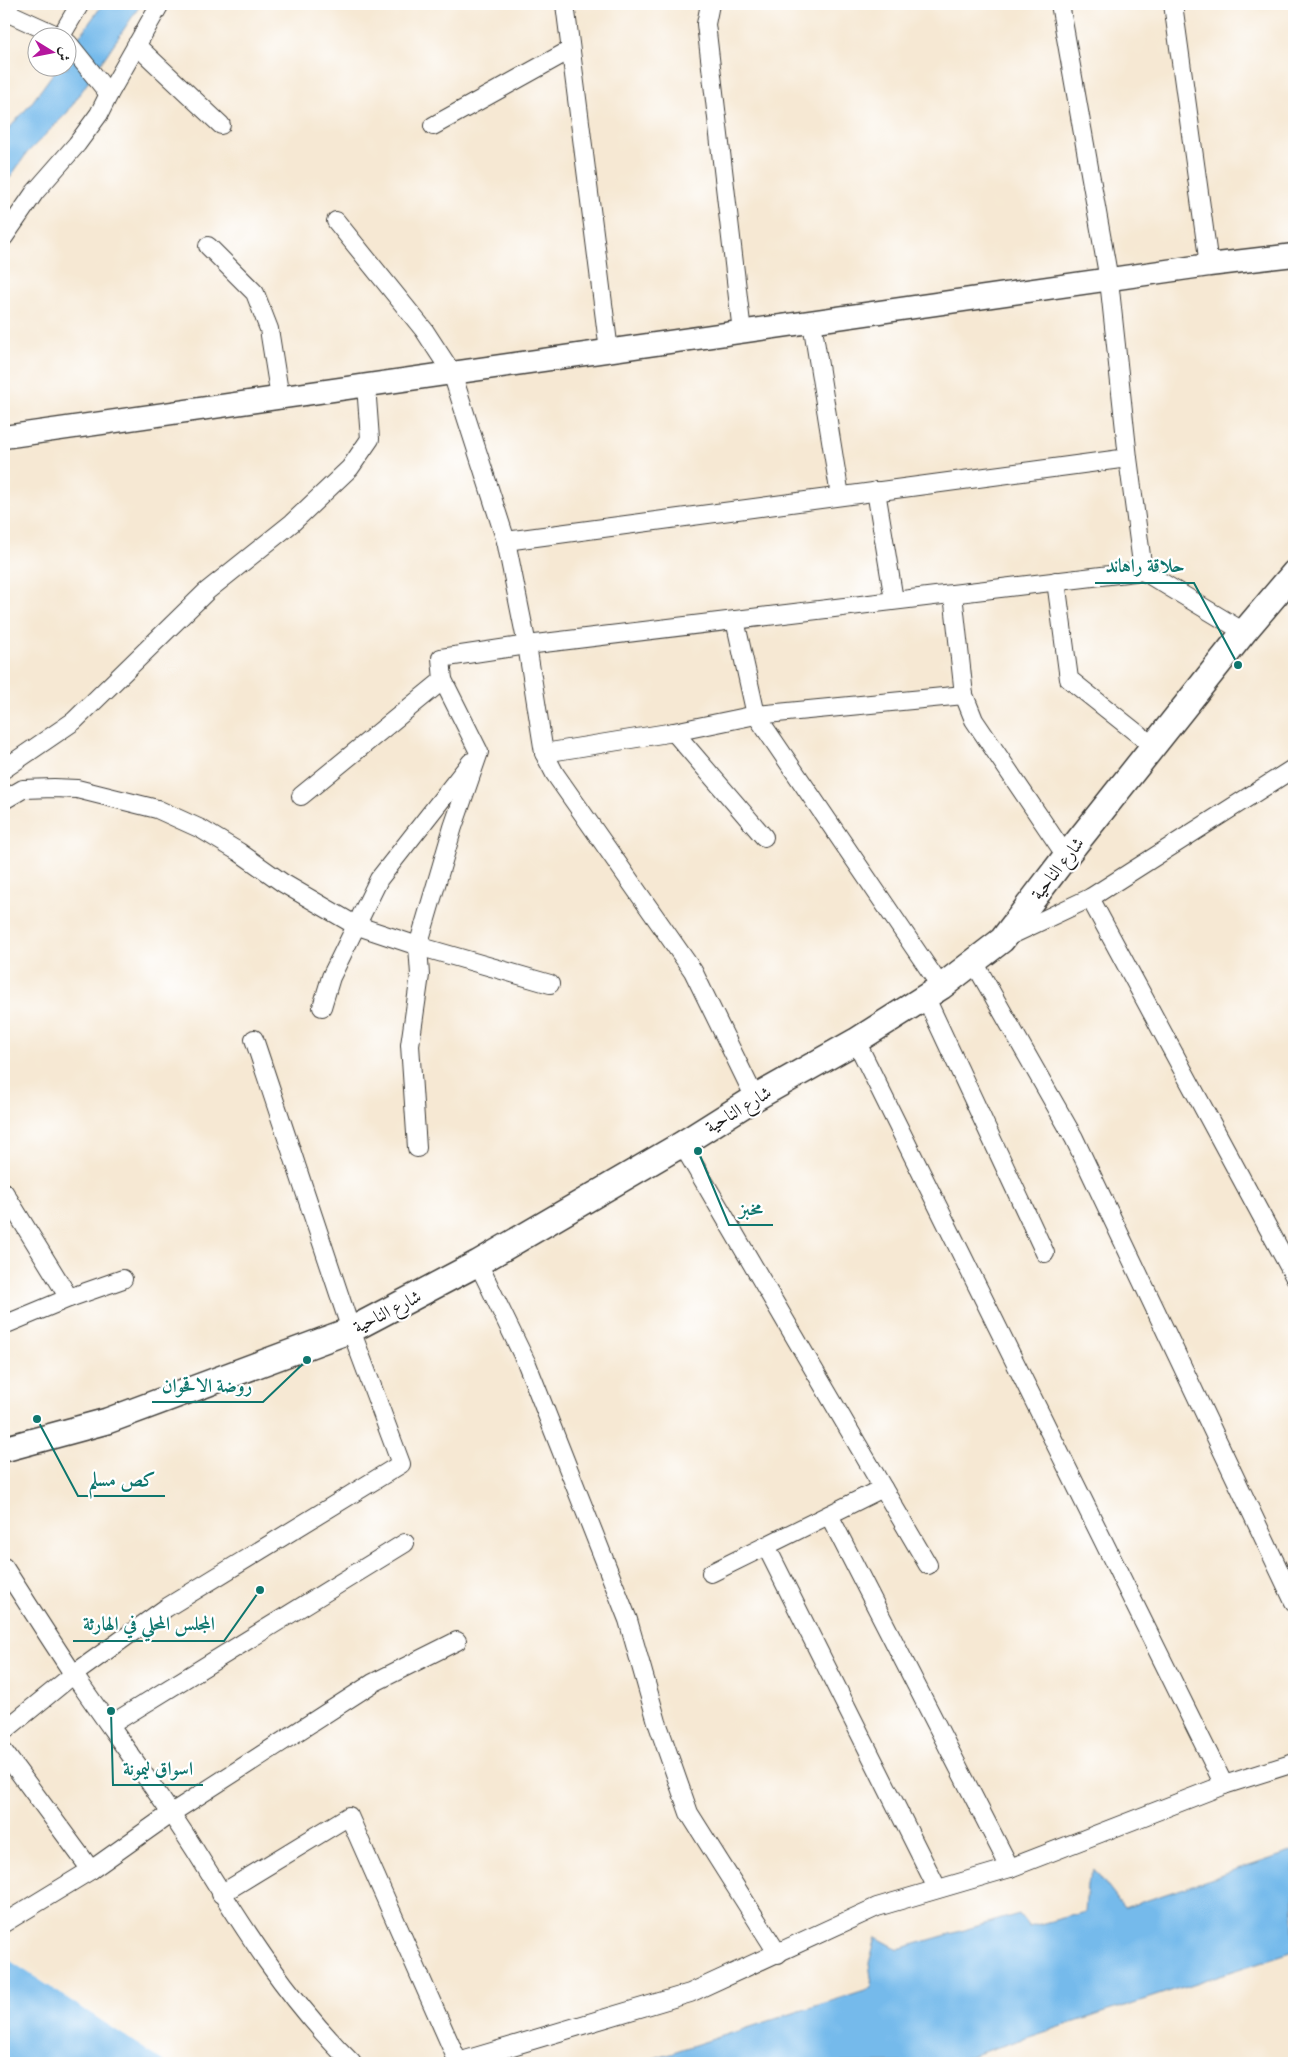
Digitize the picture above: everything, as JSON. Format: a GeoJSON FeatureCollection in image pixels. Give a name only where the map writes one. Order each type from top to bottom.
{"type":"FeatureCollection","features":[{"type":"Feature","properties":{"kind":"main road","name":"شارع الناحية"},"geometry":{"type":"LineString","coordinates":[[4,1449],[107,1421],[351,1330],[478,1263],[682,1144],[755,1098],[856,1041],[933,992],[1002,940],[1153,746],[1294,573]]}},
{"type":"Feature","properties":{"kind":"street"},"geometry":{"type":"LineString","coordinates":[[69,28],[80,4]]}},
{"type":"Feature","properties":{"kind":"street"},"geometry":{"type":"LineString","coordinates":[[4,237],[35,192],[77,144],[99,114],[108,94],[160,4]]}},
{"type":"Feature","properties":{"kind":"street"},"geometry":{"type":"LineString","coordinates":[[565,4],[609,351]]}},
{"type":"Feature","properties":{"kind":"street"},"geometry":{"type":"LineString","coordinates":[[710,4],[706,24],[742,332]]}},
{"type":"Feature","properties":{"kind":"street"},"geometry":{"type":"LineString","coordinates":[[1060,4],[1109,280],[1128,458],[1144,571]]}},
{"type":"Feature","properties":{"kind":"street"},"geometry":{"type":"LineString","coordinates":[[1173,4],[1209,266]]}},
{"type":"Feature","properties":{"kind":"street"},"geometry":{"type":"LineString","coordinates":[[4,11],[40,28]]}},
{"type":"Feature","properties":{"kind":"street"},"geometry":{"type":"LineString","coordinates":[[136,45],[221,125]]}},
{"type":"Feature","properties":{"kind":"street"},"geometry":{"type":"LineString","coordinates":[[433,126],[570,50]]}},
{"type":"Feature","properties":{"kind":"street"},"geometry":{"type":"LineString","coordinates":[[78,56],[108,94]]}},
{"type":"Feature","properties":{"kind":"street"},"geometry":{"type":"LineString","coordinates":[[336,221],[424,330],[452,373],[506,541],[527,645],[544,753],[555,774],[693,971],[755,1098]]}},
{"type":"Feature","properties":{"kind":"street"},"geometry":{"type":"LineString","coordinates":[[208,246],[255,293],[269,329],[280,398]]}},
{"type":"Feature","properties":{"kind":"street"},"geometry":{"type":"LineString","coordinates":[[4,437],[1294,255]]}},
{"type":"Feature","properties":{"kind":"street"},"geometry":{"type":"LineString","coordinates":[[812,322],[840,496]]}},
{"type":"Feature","properties":{"kind":"street"},"geometry":{"type":"LineString","coordinates":[[4,769],[74,721],[207,591],[292,522],[350,468],[370,439],[366,385]]}},
{"type":"Feature","properties":{"kind":"street"},"geometry":{"type":"LineString","coordinates":[[506,541],[1128,458]]}},
{"type":"Feature","properties":{"kind":"street"},"geometry":{"type":"LineString","coordinates":[[876,491],[894,600]]}},
{"type":"Feature","properties":{"kind":"street"},"geometry":{"type":"LineString","coordinates":[[417,1148],[410,1045],[420,975],[418,946],[453,827],[479,752],[444,680],[440,658],[527,645],[1144,571],[1244,632]]}},
{"type":"Feature","properties":{"kind":"street"},"geometry":{"type":"LineString","coordinates":[[1056,581],[1069,679],[1153,746]]}},
{"type":"Feature","properties":{"kind":"street"},"geometry":{"type":"LineString","coordinates":[[953,594],[964,695],[974,720],[1066,856]]}},
{"type":"Feature","properties":{"kind":"street"},"geometry":{"type":"LineString","coordinates":[[735,620],[756,715],[933,992],[1045,1253]]}},
{"type":"Feature","properties":{"kind":"street"},"geometry":{"type":"LineString","coordinates":[[301,796],[444,680]]}},
{"type":"Feature","properties":{"kind":"street"},"geometry":{"type":"LineString","coordinates":[[544,753],[674,732],[756,715],[964,695]]}},
{"type":"Feature","properties":{"kind":"street"},"geometry":{"type":"LineString","coordinates":[[674,732],[764,837]]}},
{"type":"Feature","properties":{"kind":"street"},"geometry":{"type":"LineString","coordinates":[[322,1006],[331,977],[355,924],[379,879],[479,752]]}},
{"type":"Feature","properties":{"kind":"street"},"geometry":{"type":"LineString","coordinates":[[1002,940],[1090,898],[1294,768]]}},
{"type":"Feature","properties":{"kind":"street"},"geometry":{"type":"LineString","coordinates":[[4,800],[23,789],[77,789],[157,809],[201,829],[239,852],[283,883],[355,924],[418,946],[550,984]]}},
{"type":"Feature","properties":{"kind":"street"},"geometry":{"type":"LineString","coordinates":[[1090,898],[1294,1276]]}},
{"type":"Feature","properties":{"kind":"street"},"geometry":{"type":"LineString","coordinates":[[974,962],[1074,1138],[1294,1602]]}},
{"type":"Feature","properties":{"kind":"street"},"geometry":{"type":"LineString","coordinates":[[4,1730],[74,1674],[166,1608],[401,1464],[351,1330],[254,1039]]}},
{"type":"Feature","properties":{"kind":"street"},"geometry":{"type":"LineString","coordinates":[[856,1041],[1224,1785]]}},
{"type":"Feature","properties":{"kind":"street"},"geometry":{"type":"LineString","coordinates":[[682,1144],[928,1565]]}},
{"type":"Feature","properties":{"kind":"street"},"geometry":{"type":"LineString","coordinates":[[4,1192],[69,1298]]}},
{"type":"Feature","properties":{"kind":"street"},"geometry":{"type":"LineString","coordinates":[[478,1263],[527,1364],[628,1620],[657,1722],[689,1813],[778,1954]]}},
{"type":"Feature","properties":{"kind":"street"},"geometry":{"type":"LineString","coordinates":[[4,1325],[69,1298],[123,1279]]}},
{"type":"Feature","properties":{"kind":"street"},"geometry":{"type":"LineString","coordinates":[[711,1573],[883,1488]]}},
{"type":"Feature","properties":{"kind":"street"},"geometry":{"type":"LineString","coordinates":[[829,1515],[1010,1868]]}},
{"type":"Feature","properties":{"kind":"street"},"geometry":{"type":"LineString","coordinates":[[110,1725],[405,1543]]}},
{"type":"Feature","properties":{"kind":"street"},"geometry":{"type":"LineString","coordinates":[[766,1546],[937,1888]]}},
{"type":"Feature","properties":{"kind":"street"},"geometry":{"type":"LineString","coordinates":[[4,1567],[74,1674],[194,1849],[221,1894],[275,1975],[330,2042],[352,2063]]}},
{"type":"Feature","properties":{"kind":"street"},"geometry":{"type":"LineString","coordinates":[[4,1923],[91,1870],[170,1814],[373,1683],[457,1641]]}},
{"type":"Feature","properties":{"kind":"street"},"geometry":{"type":"LineString","coordinates":[[4,1752],[91,1870]]}},
{"type":"Feature","properties":{"kind":"street"},"geometry":{"type":"LineString","coordinates":[[221,1894],[349,1816],[457,2063],[690,1993],[877,1907],[1010,1868],[1224,1785],[1294,1763]]}},
{"type":"Feature","properties":{"kind":"water"},"geometry":{"type":"Polygon","coordinates":[[[103,4],[141,4],[67,113],[27,153],[4,186],[4,134],[30,105],[50,78],[78,78],[78,38],[103,4]]]}},
{"type":"Feature","properties":{"kind":"water"},"geometry":{"type":"Polygon","coordinates":[[[1294,1851],[1294,1951],[949,2063],[639,2063],[871,1988],[869,1963],[876,1937],[898,1949],[1019,1914],[1029,1927],[1085,1912],[1087,1884],[1094,1869],[1124,1908],[1294,1851]]]}},
{"type":"Feature","properties":{"kind":"water"},"geometry":{"type":"Polygon","coordinates":[[[4,1960],[9,1963],[161,2063],[4,2063],[4,1960]]]}},
{"type":"Feature","properties":{"kind":"waterway"},"geometry":{"type":"LineString","coordinates":[[4,1960],[161,2063]]}},
{"type":"Feature","properties":{"kind":"place","name":"حلاقة راهاند"},"geometry":{"type":"Point","coordinates":[1238,665]}},
{"type":"Feature","properties":{"kind":"place","name":"مخبز"},"geometry":{"type":"Point","coordinates":[698,1151]}},
{"type":"Feature","properties":{"kind":"place","name":"روضة الاقحوان"},"geometry":{"type":"Point","coordinates":[307,1360]}},
{"type":"Feature","properties":{"kind":"place","name":"كص مسلم"},"geometry":{"type":"Point","coordinates":[37,1419]}},
{"type":"Feature","properties":{"kind":"place","name":"المجلس المحلي في الهارثة"},"geometry":{"type":"Point","coordinates":[260,1590]}},
{"type":"Feature","properties":{"kind":"place","name":"اسواق ليمونة"},"geometry":{"type":"Point","coordinates":[111,1711]}}]}
